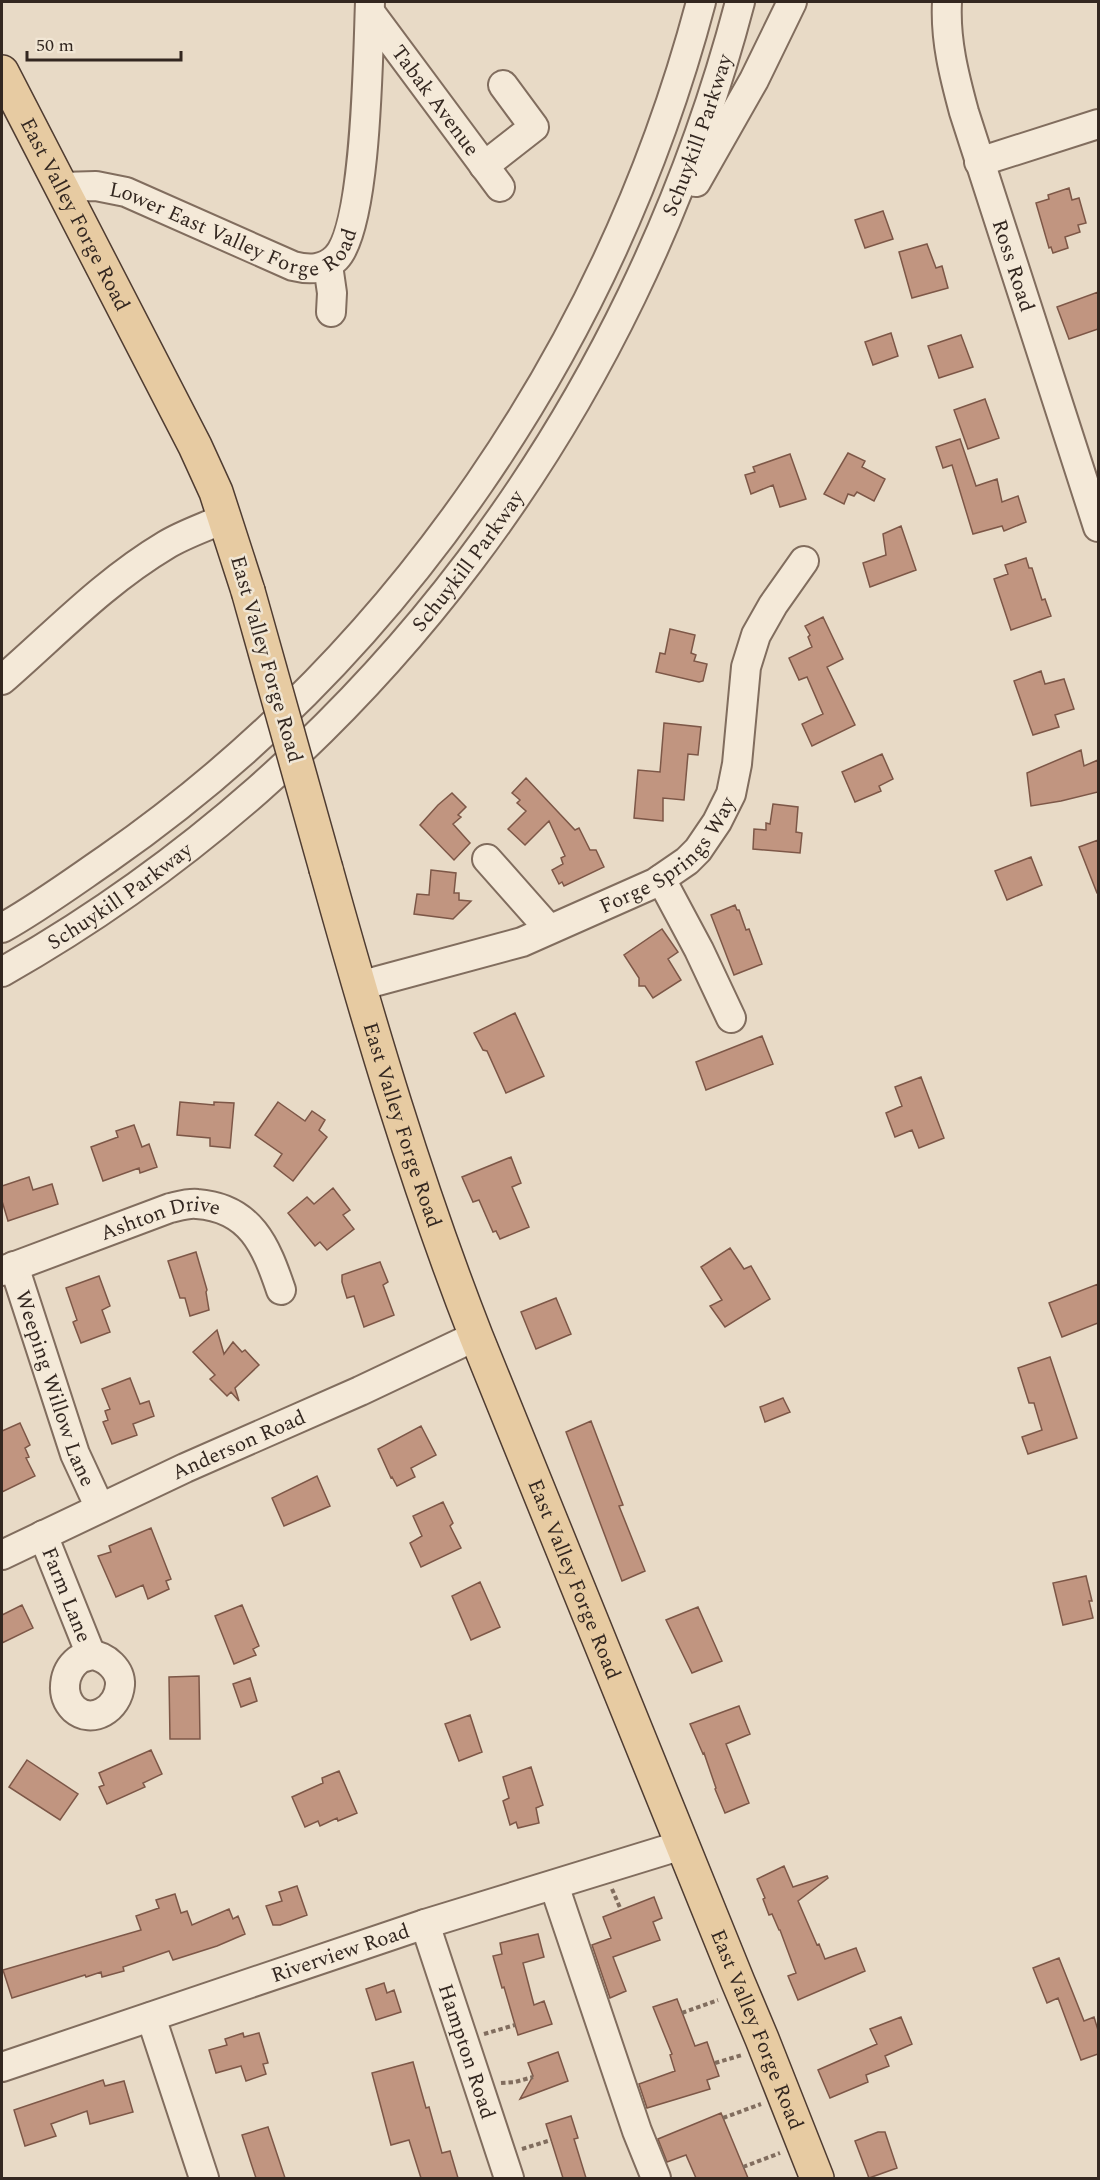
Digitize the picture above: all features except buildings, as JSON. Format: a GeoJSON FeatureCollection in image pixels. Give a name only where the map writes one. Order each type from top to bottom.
{"type":"FeatureCollection","features":[{"type":"Feature","properties":{"kind":"main road","name":"East Valley Forge Road"},"geometry":{"type":"LineString","coordinates":[[2,72],[195,446],[225,518],[248,591],[358,986],[407,1149],[433,1225],[817,2178]]}},
{"type":"Feature","properties":{"kind":"street"},"geometry":{"type":"LineString","coordinates":[[631,208],[680,2]]}},
{"type":"Feature","properties":{"kind":"street","name":"Schuykill Parkway"},"geometry":{"type":"LineString","coordinates":[[2,928],[70,885],[173,811],[261,734],[310,688],[358,636],[443,534],[518,426],[607,262],[631,208],[674,93],[701,2]]}},
{"type":"Feature","properties":{"kind":"street","name":"Schuykill Parkway"},"geometry":{"type":"LineString","coordinates":[[2,972],[91,916],[188,847],[287,762],[337,714],[386,661],[473,557],[538,464],[584,389],[642,278],[688,167],[726,56],[740,2]]}},
{"type":"Feature","properties":{"kind":"street"},"geometry":{"type":"LineString","coordinates":[[642,278],[754,80],[792,2]]}},
{"type":"Feature","properties":{"kind":"street","name":"Ross Road"},"geometry":{"type":"LineString","coordinates":[[948,2],[946,27],[952,68],[979,162],[1098,526]]}},
{"type":"Feature","properties":{"kind":"street","name":"Tabak Avenue"},"geometry":{"type":"LineString","coordinates":[[370,7],[492,177],[534,127],[503,85]]}},
{"type":"Feature","properties":{"kind":"street","name":"Lower East Valley Forge Road"},"geometry":{"type":"LineString","coordinates":[[61,187],[96,186],[126,192],[293,266],[306,269],[328,265],[345,246],[359,184],[363,153],[370,7]]}},
{"type":"Feature","properties":{"kind":"street"},"geometry":{"type":"LineString","coordinates":[[979,162],[1098,124]]}},
{"type":"Feature","properties":{"kind":"street"},"geometry":{"type":"LineString","coordinates":[[328,265],[332,293],[331,312]]}},
{"type":"Feature","properties":{"kind":"street"},"geometry":{"type":"LineString","coordinates":[[2,680],[72,614],[116,578],[167,544],[225,518]]}},
{"type":"Feature","properties":{"kind":"street","name":"Forge Springs Way"},"geometry":{"type":"LineString","coordinates":[[358,986],[522,942],[661,879],[682,865],[698,850],[717,822],[731,794],[737,764],[744,679],[756,635],[772,605],[804,561]]}},
{"type":"Feature","properties":{"kind":"street"},"geometry":{"type":"LineString","coordinates":[[487,859],[549,930]]}},
{"type":"Feature","properties":{"kind":"street"},"geometry":{"type":"LineString","coordinates":[[661,879],[699,950],[731,1018]]}},
{"type":"Feature","properties":{"kind":"street","name":"Ashton Drive"},"geometry":{"type":"LineString","coordinates":[[8,1268],[170,1208],[195,1203],[220,1208],[242,1218],[259,1237],[270,1257],[281,1290]]}},
{"type":"Feature","properties":{"kind":"street","name":"Weeping Willow Lane"},"geometry":{"type":"LineString","coordinates":[[8,1268],[75,1454],[100,1508]]}},
{"type":"Feature","properties":{"kind":"street","name":"Anderson Road"},"geometry":{"type":"LineString","coordinates":[[2,1555],[185,1468],[360,1391],[476,1336]]}},
{"type":"Feature","properties":{"kind":"street","name":"Farm Lane"},"geometry":{"type":"LineString","coordinates":[[43,1535],[91,1655]]}},
{"type":"Feature","properties":{"kind":"street","name":"Riverview Road"},"geometry":{"type":"LineString","coordinates":[[2,2067],[425,1924],[682,1845]]}},
{"type":"Feature","properties":{"kind":"street"},"geometry":{"type":"LineString","coordinates":[[554,1885],[656,2178]]}},
{"type":"Feature","properties":{"kind":"street","name":"Hampton Road"},"geometry":{"type":"LineString","coordinates":[[425,1924],[509,2178]]}},
{"type":"Feature","properties":{"kind":"street"},"geometry":{"type":"LineString","coordinates":[[151,2017],[204,2178]]}},
{"type":"Feature","properties":{"kind":"path"},"geometry":{"type":"LineString","coordinates":[[682,2013],[741,1990]]}},
{"type":"Feature","properties":{"kind":"path"},"geometry":{"type":"LineString","coordinates":[[463,2039],[514,2025]]}},
{"type":"Feature","properties":{"kind":"path"},"geometry":{"type":"LineString","coordinates":[[723,2118],[784,2096]]}},
{"type":"Feature","properties":{"kind":"path"},"geometry":{"type":"LineString","coordinates":[[743,2167],[803,2144]]}}]}
